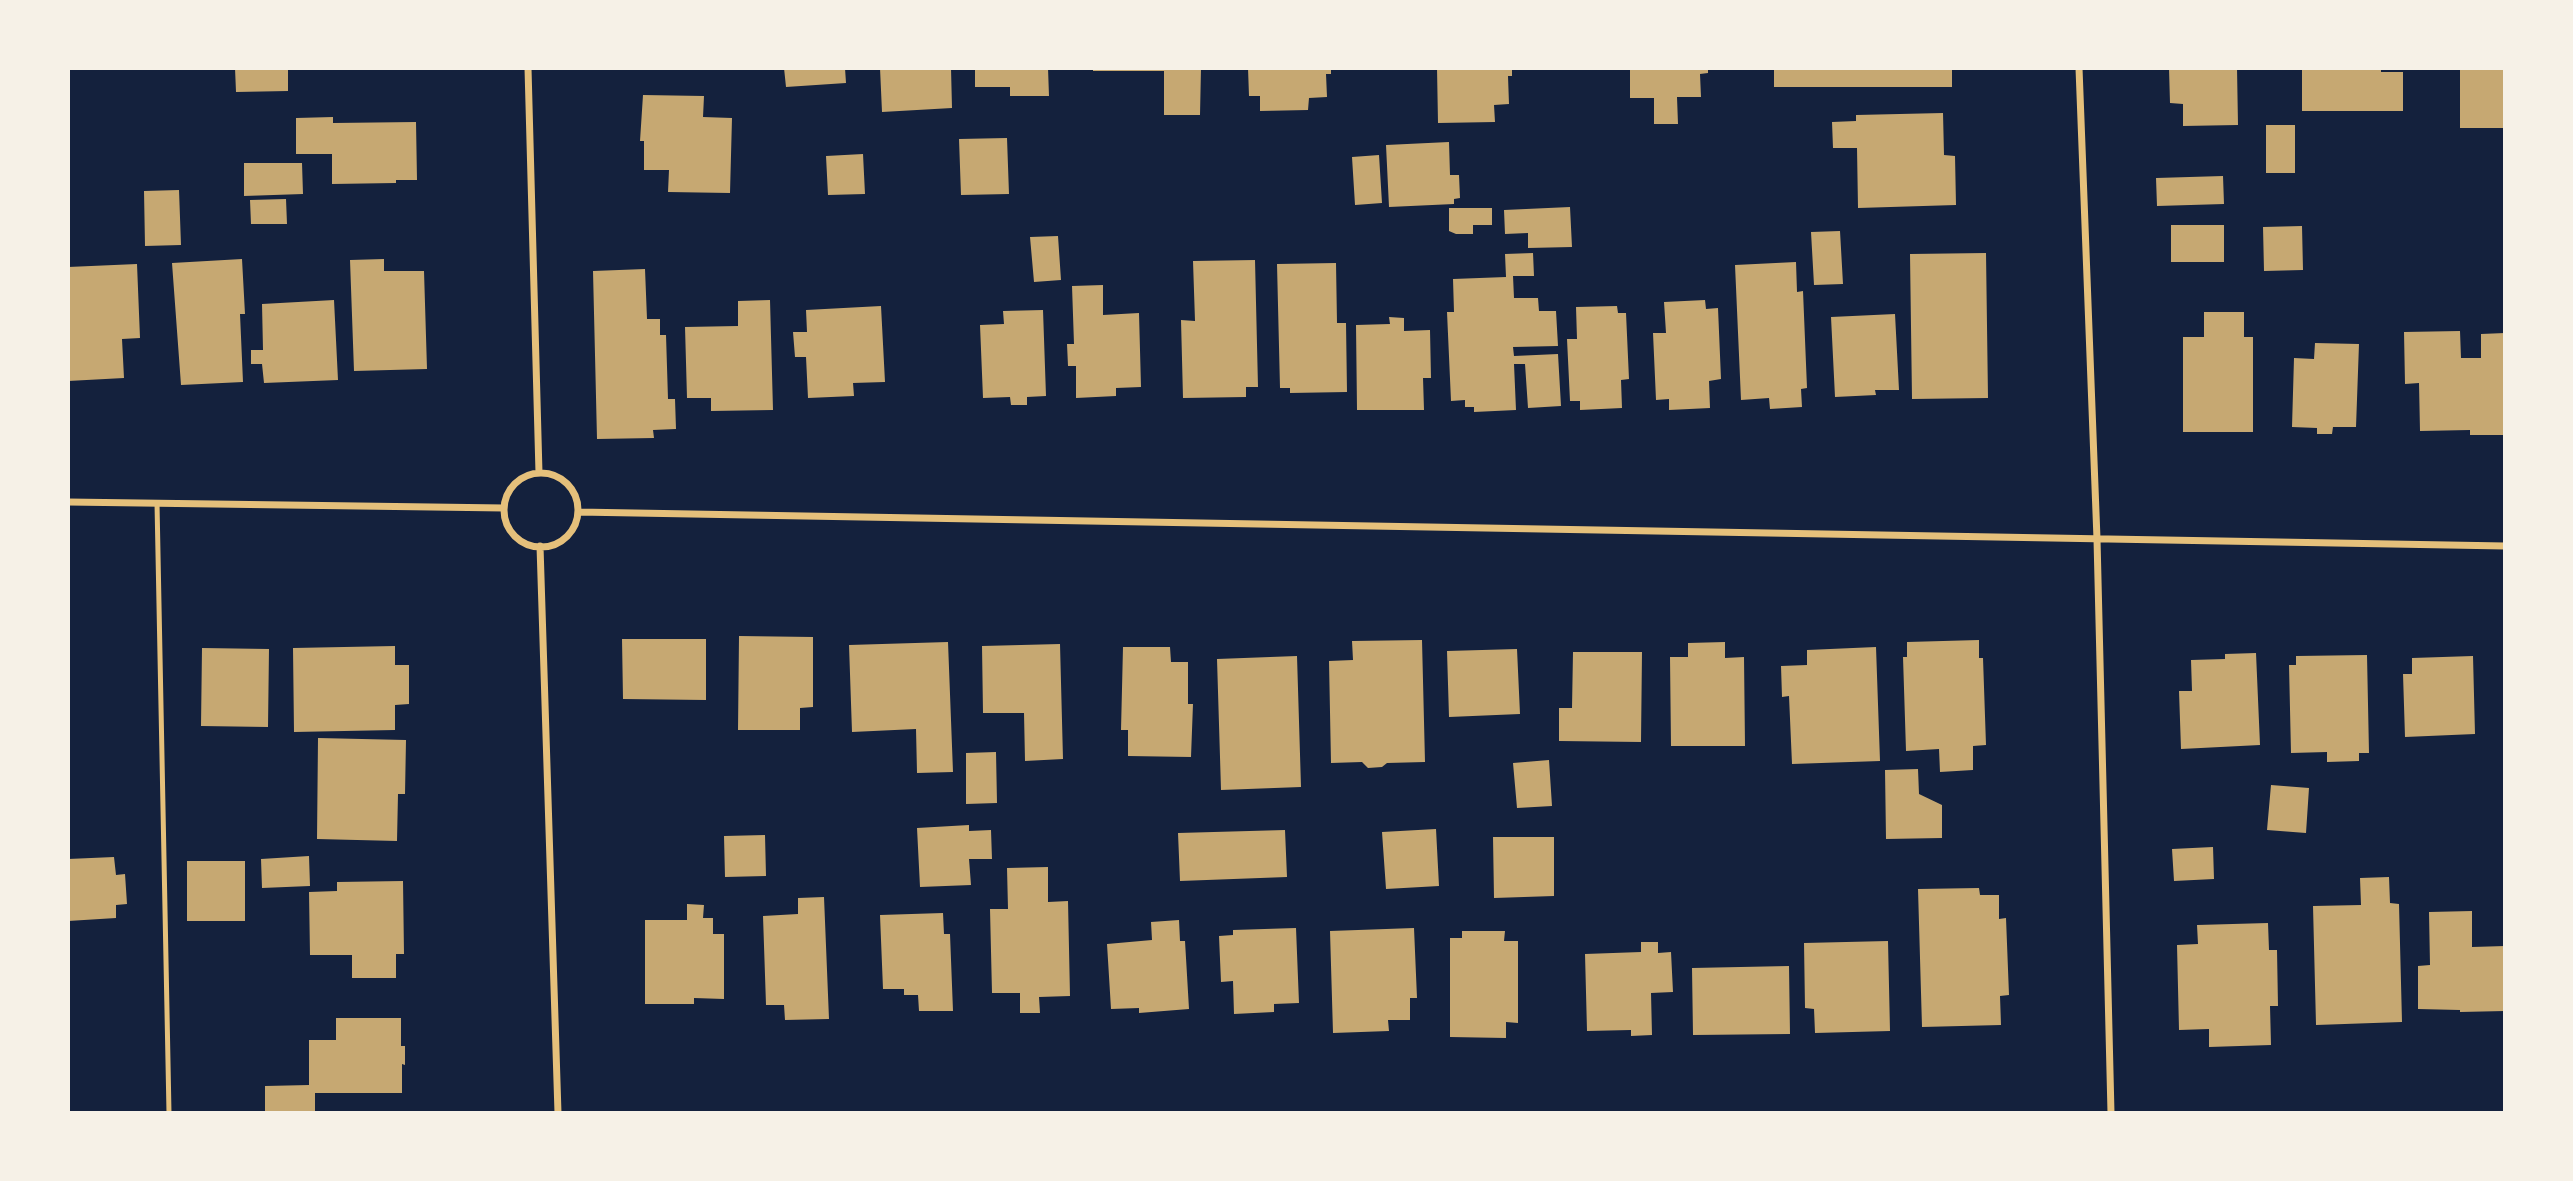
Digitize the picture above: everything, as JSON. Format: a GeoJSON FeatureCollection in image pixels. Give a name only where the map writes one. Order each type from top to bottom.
{"type":"FeatureCollection","features":[{"type":"Feature","properties":{"kind":"street"},"geometry":{"type":"LineString","coordinates":[[528,68],[539,473]]}},
{"type":"Feature","properties":{"kind":"street"},"geometry":{"type":"LineString","coordinates":[[2079,68],[2097,539],[2111,1113]]}},
{"type":"Feature","properties":{"kind":"street"},"geometry":{"type":"LineString","coordinates":[[539,473],[558,477],[567,483],[574,493],[578,512],[574,527],[566,537],[556,543],[540,546],[531,545],[511,531],[504,508],[507,495],[514,485],[523,478],[539,473]]}},
{"type":"Feature","properties":{"kind":"street"},"geometry":{"type":"LineString","coordinates":[[68,502],[504,508]]}},
{"type":"Feature","properties":{"kind":"street"},"geometry":{"type":"LineString","coordinates":[[578,512],[2505,546]]}},
{"type":"Feature","properties":{"kind":"street"},"geometry":{"type":"LineString","coordinates":[[540,546],[558,1113]]}},
{"type":"Feature","properties":{"kind":"lane"},"geometry":{"type":"LineString","coordinates":[[157,503],[169,1113]]}},
{"type":"Feature","properties":{"kind":"building"},"geometry":{"type":"Polygon","coordinates":[[[235,68],[288,68],[288,91],[236,92],[235,68]]]}},
{"type":"Feature","properties":{"kind":"building"},"geometry":{"type":"Polygon","coordinates":[[[784,68],[845,68],[846,83],[786,87],[784,68]]]}},
{"type":"Feature","properties":{"kind":"building"},"geometry":{"type":"Polygon","coordinates":[[[880,68],[951,68],[952,108],[882,112],[880,68]]]}},
{"type":"Feature","properties":{"kind":"building"},"geometry":{"type":"Polygon","coordinates":[[[975,68],[1048,68],[1049,96],[1010,96],[1010,87],[975,87],[975,68]]]}},
{"type":"Feature","properties":{"kind":"building"},"geometry":{"type":"Polygon","coordinates":[[[1093,68],[1201,68],[1200,115],[1164,115],[1164,71],[1093,71],[1093,68]]]}},
{"type":"Feature","properties":{"kind":"building"},"geometry":{"type":"Polygon","coordinates":[[[1248,68],[1331,68],[1331,74],[1326,74],[1327,97],[1309,98],[1308,110],[1260,111],[1260,96],[1249,96],[1248,68]]]}},
{"type":"Feature","properties":{"kind":"building"},"geometry":{"type":"Polygon","coordinates":[[[1437,68],[1512,68],[1512,76],[1508,76],[1509,104],[1494,105],[1495,122],[1438,123],[1437,68]]]}},
{"type":"Feature","properties":{"kind":"building"},"geometry":{"type":"Polygon","coordinates":[[[1630,68],[1708,68],[1708,73],[1700,74],[1701,97],[1677,97],[1678,124],[1654,124],[1654,98],[1630,98],[1630,68]]]}},
{"type":"Feature","properties":{"kind":"building"},"geometry":{"type":"Polygon","coordinates":[[[1774,68],[1952,68],[1952,87],[1774,87],[1774,68]]]}},
{"type":"Feature","properties":{"kind":"building"},"geometry":{"type":"Polygon","coordinates":[[[2169,68],[2237,68],[2238,125],[2183,126],[2183,104],[2170,103],[2169,68]]]}},
{"type":"Feature","properties":{"kind":"building"},"geometry":{"type":"Polygon","coordinates":[[[2302,68],[2381,68],[2381,72],[2403,72],[2403,111],[2302,111],[2302,68]]]}},
{"type":"Feature","properties":{"kind":"building"},"geometry":{"type":"Polygon","coordinates":[[[2460,68],[2505,68],[2505,128],[2460,128],[2460,68]]]}},
{"type":"Feature","properties":{"kind":"building"},"geometry":{"type":"Polygon","coordinates":[[[643,95],[704,96],[703,117],[732,118],[730,193],[668,192],[669,170],[644,170],[644,141],[640,141],[643,95]]]}},
{"type":"Feature","properties":{"kind":"building"},"geometry":{"type":"Polygon","coordinates":[[[1943,113],[1944,155],[1955,156],[1956,205],[1858,208],[1857,148],[1833,148],[1832,122],[1856,121],[1856,115],[1943,113]]]}},
{"type":"Feature","properties":{"kind":"building"},"geometry":{"type":"Polygon","coordinates":[[[333,117],[333,123],[416,122],[417,180],[332,184],[332,154],[296,154],[296,118],[333,117]]]}},
{"type":"Feature","properties":{"kind":"building"},"geometry":{"type":"Polygon","coordinates":[[[2266,125],[2295,125],[2295,173],[2266,173],[2266,125]]]}},
{"type":"Feature","properties":{"kind":"building"},"geometry":{"type":"Polygon","coordinates":[[[1007,138],[1009,194],[961,195],[959,139],[1007,138]]]}},
{"type":"Feature","properties":{"kind":"building"},"geometry":{"type":"Polygon","coordinates":[[[1449,142],[1450,175],[1459,175],[1460,198],[1454,199],[1454,204],[1389,207],[1386,145],[1449,142]]]}},
{"type":"Feature","properties":{"kind":"building"},"geometry":{"type":"Polygon","coordinates":[[[863,154],[865,194],[828,195],[826,156],[863,154]]]}},
{"type":"Feature","properties":{"kind":"building"},"geometry":{"type":"Polygon","coordinates":[[[1379,155],[1382,203],[1355,205],[1352,157],[1379,155]]]}},
{"type":"Feature","properties":{"kind":"building"},"geometry":{"type":"Polygon","coordinates":[[[244,163],[302,163],[303,194],[244,196],[244,163]]]}},
{"type":"Feature","properties":{"kind":"building"},"geometry":{"type":"Polygon","coordinates":[[[2223,176],[2224,204],[2157,206],[2156,178],[2223,176]]]}},
{"type":"Feature","properties":{"kind":"building"},"geometry":{"type":"Polygon","coordinates":[[[179,190],[181,245],[145,246],[144,191],[179,190]]]}},
{"type":"Feature","properties":{"kind":"building"},"geometry":{"type":"Polygon","coordinates":[[[286,199],[287,224],[251,224],[250,200],[286,199]]]}},
{"type":"Feature","properties":{"kind":"building"},"geometry":{"type":"Polygon","coordinates":[[[1570,207],[1572,247],[1528,248],[1528,233],[1505,234],[1504,210],[1570,207]]]}},
{"type":"Feature","properties":{"kind":"building"},"geometry":{"type":"Polygon","coordinates":[[[1449,208],[1492,208],[1492,225],[1473,225],[1473,234],[1456,234],[1449,231],[1449,208]]]}},
{"type":"Feature","properties":{"kind":"building"},"geometry":{"type":"Polygon","coordinates":[[[2171,225],[2224,225],[2224,262],[2171,262],[2171,225]]]}},
{"type":"Feature","properties":{"kind":"building"},"geometry":{"type":"Polygon","coordinates":[[[2302,226],[2303,270],[2264,271],[2263,227],[2302,226]]]}},
{"type":"Feature","properties":{"kind":"building"},"geometry":{"type":"Polygon","coordinates":[[[1840,231],[1843,284],[1814,285],[1811,232],[1840,231]]]}},
{"type":"Feature","properties":{"kind":"building"},"geometry":{"type":"Polygon","coordinates":[[[1058,236],[1061,280],[1034,282],[1030,237],[1058,236]]]}},
{"type":"Feature","properties":{"kind":"building"},"geometry":{"type":"Polygon","coordinates":[[[1533,253],[1534,276],[1513,276],[1514,298],[1538,298],[1539,311],[1556,311],[1558,346],[1513,347],[1514,356],[1558,354],[1561,406],[1528,408],[1525,364],[1514,364],[1516,410],[1474,412],[1474,407],[1465,407],[1465,400],[1451,401],[1447,312],[1454,312],[1453,279],[1506,277],[1505,254],[1533,253]]]}},
{"type":"Feature","properties":{"kind":"building"},"geometry":{"type":"Polygon","coordinates":[[[1986,253],[1988,398],[1912,399],[1910,254],[1986,253]]]}},
{"type":"Feature","properties":{"kind":"building"},"geometry":{"type":"Polygon","coordinates":[[[242,259],[245,314],[240,314],[243,382],[181,385],[172,263],[242,259]]]}},
{"type":"Feature","properties":{"kind":"building"},"geometry":{"type":"Polygon","coordinates":[[[384,259],[384,271],[424,271],[427,369],[354,371],[350,260],[384,259]]]}},
{"type":"Feature","properties":{"kind":"building"},"geometry":{"type":"Polygon","coordinates":[[[1255,260],[1258,387],[1246,387],[1246,397],[1183,398],[1181,320],[1195,321],[1193,261],[1255,260]]]}},
{"type":"Feature","properties":{"kind":"building"},"geometry":{"type":"Polygon","coordinates":[[[1796,262],[1797,292],[1803,291],[1807,388],[1801,389],[1802,407],[1770,409],[1769,398],[1741,400],[1735,265],[1796,262]]]}},
{"type":"Feature","properties":{"kind":"building"},"geometry":{"type":"Polygon","coordinates":[[[1336,263],[1337,323],[1346,323],[1347,392],[1290,393],[1290,388],[1280,388],[1277,264],[1336,263]]]}},
{"type":"Feature","properties":{"kind":"building"},"geometry":{"type":"Polygon","coordinates":[[[137,264],[140,338],[122,339],[124,378],[68,381],[68,267],[137,264]]]}},
{"type":"Feature","properties":{"kind":"building"},"geometry":{"type":"Polygon","coordinates":[[[645,269],[647,319],[660,319],[660,335],[666,335],[668,399],[675,399],[676,429],[653,430],[654,438],[597,439],[593,271],[645,269]]]}},
{"type":"Feature","properties":{"kind":"building"},"geometry":{"type":"Polygon","coordinates":[[[1103,285],[1103,315],[1139,313],[1141,387],[1116,388],[1116,396],[1076,398],[1076,366],[1068,366],[1067,344],[1074,344],[1072,286],[1103,285]]]}},
{"type":"Feature","properties":{"kind":"building"},"geometry":{"type":"Polygon","coordinates":[[[334,300],[338,380],[264,383],[262,364],[251,364],[251,350],[263,350],[262,304],[334,300]]]}},
{"type":"Feature","properties":{"kind":"building"},"geometry":{"type":"Polygon","coordinates":[[[770,300],[773,410],[711,411],[711,398],[687,398],[685,327],[738,326],[738,301],[770,300]]]}},
{"type":"Feature","properties":{"kind":"building"},"geometry":{"type":"Polygon","coordinates":[[[1705,300],[1706,309],[1718,308],[1721,379],[1709,381],[1710,408],[1669,410],[1669,399],[1656,400],[1653,333],[1666,333],[1664,302],[1705,300]]]}},
{"type":"Feature","properties":{"kind":"building"},"geometry":{"type":"Polygon","coordinates":[[[881,306],[885,382],[853,383],[854,396],[808,398],[806,357],[795,357],[793,332],[807,332],[806,310],[881,306]]]}},
{"type":"Feature","properties":{"kind":"building"},"geometry":{"type":"Polygon","coordinates":[[[1617,306],[1618,313],[1626,313],[1629,379],[1621,380],[1622,408],[1580,410],[1580,401],[1570,401],[1567,339],[1577,339],[1576,307],[1617,306]]]}},
{"type":"Feature","properties":{"kind":"building"},"geometry":{"type":"Polygon","coordinates":[[[1043,310],[1046,396],[1027,397],[1027,405],[1011,405],[1010,397],[983,398],[980,325],[1004,324],[1003,311],[1043,310]]]}},
{"type":"Feature","properties":{"kind":"building"},"geometry":{"type":"Polygon","coordinates":[[[2204,312],[2244,312],[2244,337],[2253,337],[2253,432],[2183,432],[2183,337],[2204,337],[2204,312]]]}},
{"type":"Feature","properties":{"kind":"building"},"geometry":{"type":"Polygon","coordinates":[[[1895,314],[1899,390],[1875,390],[1876,395],[1835,397],[1831,317],[1895,314]]]}},
{"type":"Feature","properties":{"kind":"building"},"geometry":{"type":"Polygon","coordinates":[[[1389,317],[1404,318],[1404,331],[1430,330],[1431,378],[1423,378],[1424,410],[1357,410],[1356,325],[1390,324],[1389,317]]]}},
{"type":"Feature","properties":{"kind":"building"},"geometry":{"type":"Polygon","coordinates":[[[2460,331],[2461,358],[2481,358],[2481,334],[2505,333],[2505,435],[2470,435],[2470,430],[2420,431],[2419,383],[2405,384],[2404,332],[2460,331]]]}},
{"type":"Feature","properties":{"kind":"building"},"geometry":{"type":"Polygon","coordinates":[[[2315,343],[2359,344],[2356,427],[2333,427],[2332,434],[2317,434],[2317,428],[2292,427],[2294,358],[2314,359],[2315,343]]]}},
{"type":"Feature","properties":{"kind":"building"},"geometry":{"type":"Polygon","coordinates":[[[739,636],[813,637],[813,707],[800,708],[800,730],[738,730],[739,636]]]}},
{"type":"Feature","properties":{"kind":"building"},"geometry":{"type":"Polygon","coordinates":[[[622,639],[706,639],[706,700],[623,699],[622,639]]]}},
{"type":"Feature","properties":{"kind":"building"},"geometry":{"type":"Polygon","coordinates":[[[1422,640],[1425,762],[1387,763],[1382,767],[1368,768],[1362,762],[1331,763],[1329,661],[1353,660],[1352,641],[1422,640]]]}},
{"type":"Feature","properties":{"kind":"building"},"geometry":{"type":"Polygon","coordinates":[[[1979,640],[1979,658],[1983,658],[1986,745],[1973,746],[1973,770],[1940,772],[1939,749],[1906,751],[1903,657],[1907,657],[1907,642],[1979,640]]]}},
{"type":"Feature","properties":{"kind":"building"},"geometry":{"type":"Polygon","coordinates":[[[948,642],[953,772],[917,773],[916,729],[852,732],[849,645],[948,642]]]}},
{"type":"Feature","properties":{"kind":"building"},"geometry":{"type":"Polygon","coordinates":[[[1725,642],[1725,658],[1744,657],[1745,746],[1671,746],[1670,657],[1688,657],[1688,643],[1725,642]]]}},
{"type":"Feature","properties":{"kind":"building"},"geometry":{"type":"Polygon","coordinates":[[[1060,644],[1063,759],[1025,761],[1024,713],[983,713],[982,646],[1060,644]]]}},
{"type":"Feature","properties":{"kind":"building"},"geometry":{"type":"Polygon","coordinates":[[[395,646],[395,665],[409,665],[409,704],[395,705],[395,730],[294,732],[293,648],[395,646]]]}},
{"type":"Feature","properties":{"kind":"building"},"geometry":{"type":"Polygon","coordinates":[[[1123,647],[1170,647],[1171,662],[1188,662],[1188,704],[1193,704],[1191,757],[1128,756],[1128,730],[1121,730],[1123,647]]]}},
{"type":"Feature","properties":{"kind":"building"},"geometry":{"type":"Polygon","coordinates":[[[1876,647],[1880,761],[1792,764],[1789,696],[1782,697],[1781,666],[1807,665],[1807,650],[1876,647]]]}},
{"type":"Feature","properties":{"kind":"building"},"geometry":{"type":"Polygon","coordinates":[[[202,648],[269,649],[268,727],[201,726],[202,648]]]}},
{"type":"Feature","properties":{"kind":"building"},"geometry":{"type":"Polygon","coordinates":[[[1517,649],[1520,714],[1449,717],[1447,651],[1517,649]]]}},
{"type":"Feature","properties":{"kind":"building"},"geometry":{"type":"Polygon","coordinates":[[[1573,652],[1642,652],[1641,742],[1559,741],[1559,708],[1572,708],[1573,652]]]}},
{"type":"Feature","properties":{"kind":"building"},"geometry":{"type":"Polygon","coordinates":[[[2256,653],[2260,745],[2181,749],[2179,691],[2192,691],[2191,660],[2225,659],[2225,654],[2256,653]]]}},
{"type":"Feature","properties":{"kind":"building"},"geometry":{"type":"Polygon","coordinates":[[[2367,655],[2369,753],[2359,753],[2359,761],[2327,762],[2327,752],[2291,753],[2289,665],[2296,665],[2296,656],[2367,655]]]}},
{"type":"Feature","properties":{"kind":"building"},"geometry":{"type":"Polygon","coordinates":[[[1297,656],[1301,787],[1221,790],[1217,659],[1297,656]]]}},
{"type":"Feature","properties":{"kind":"building"},"geometry":{"type":"Polygon","coordinates":[[[2473,656],[2475,734],[2405,737],[2403,674],[2412,674],[2412,658],[2473,656]]]}},
{"type":"Feature","properties":{"kind":"building"},"geometry":{"type":"Polygon","coordinates":[[[318,738],[406,740],[405,794],[398,794],[397,841],[317,839],[318,738]]]}},
{"type":"Feature","properties":{"kind":"building"},"geometry":{"type":"Polygon","coordinates":[[[996,752],[997,803],[966,804],[966,753],[996,752]]]}},
{"type":"Feature","properties":{"kind":"building"},"geometry":{"type":"Polygon","coordinates":[[[1549,760],[1552,806],[1517,808],[1513,763],[1549,760]]]}},
{"type":"Feature","properties":{"kind":"building"},"geometry":{"type":"Polygon","coordinates":[[[1918,769],[1919,794],[1942,805],[1942,838],[1886,839],[1885,770],[1918,769]]]}},
{"type":"Feature","properties":{"kind":"building"},"geometry":{"type":"Polygon","coordinates":[[[2271,785],[2309,788],[2306,833],[2267,830],[2271,785]]]}},
{"type":"Feature","properties":{"kind":"building"},"geometry":{"type":"Polygon","coordinates":[[[969,825],[969,831],[991,830],[992,859],[969,859],[971,885],[920,887],[917,828],[969,825]]]}},
{"type":"Feature","properties":{"kind":"building"},"geometry":{"type":"Polygon","coordinates":[[[1436,829],[1439,886],[1386,889],[1382,832],[1436,829]]]}},
{"type":"Feature","properties":{"kind":"building"},"geometry":{"type":"Polygon","coordinates":[[[1285,830],[1287,877],[1180,881],[1178,833],[1285,830]]]}},
{"type":"Feature","properties":{"kind":"building"},"geometry":{"type":"Polygon","coordinates":[[[765,835],[766,876],[725,877],[724,836],[765,835]]]}},
{"type":"Feature","properties":{"kind":"building"},"geometry":{"type":"Polygon","coordinates":[[[1493,837],[1554,837],[1554,896],[1494,898],[1493,837]]]}},
{"type":"Feature","properties":{"kind":"building"},"geometry":{"type":"Polygon","coordinates":[[[2213,847],[2214,879],[2174,881],[2172,849],[2213,847]]]}},
{"type":"Feature","properties":{"kind":"building"},"geometry":{"type":"Polygon","coordinates":[[[309,856],[310,886],[262,888],[261,859],[309,856]]]}},
{"type":"Feature","properties":{"kind":"building"},"geometry":{"type":"Polygon","coordinates":[[[114,857],[116,875],[125,874],[127,904],[116,905],[116,918],[68,921],[68,859],[114,857]]]}},
{"type":"Feature","properties":{"kind":"building"},"geometry":{"type":"Polygon","coordinates":[[[187,861],[245,861],[245,921],[187,921],[187,861]]]}},
{"type":"Feature","properties":{"kind":"building"},"geometry":{"type":"Polygon","coordinates":[[[1048,867],[1048,902],[1068,901],[1070,996],[1039,997],[1040,1013],[1020,1013],[1020,993],[992,993],[990,909],[1008,909],[1007,868],[1048,867]]]}},
{"type":"Feature","properties":{"kind":"building"},"geometry":{"type":"Polygon","coordinates":[[[2389,877],[2390,903],[2399,904],[2402,1022],[2316,1025],[2313,906],[2361,905],[2360,878],[2389,877]]]}},
{"type":"Feature","properties":{"kind":"building"},"geometry":{"type":"Polygon","coordinates":[[[403,881],[404,954],[396,954],[396,978],[352,978],[352,955],[310,955],[309,892],[337,891],[337,882],[403,881]]]}},
{"type":"Feature","properties":{"kind":"building"},"geometry":{"type":"Polygon","coordinates":[[[1979,888],[1980,895],[1999,895],[1999,919],[2006,918],[2009,995],[2000,996],[2001,1025],[1922,1027],[1918,889],[1979,888]]]}},
{"type":"Feature","properties":{"kind":"building"},"geometry":{"type":"Polygon","coordinates":[[[824,897],[829,1019],[785,1020],[784,1005],[766,1005],[763,916],[798,914],[798,898],[824,897]]]}},
{"type":"Feature","properties":{"kind":"building"},"geometry":{"type":"Polygon","coordinates":[[[687,904],[704,905],[703,918],[713,918],[713,934],[724,934],[724,999],[694,998],[694,1004],[645,1004],[645,920],[687,920],[687,904]]]}},
{"type":"Feature","properties":{"kind":"building"},"geometry":{"type":"Polygon","coordinates":[[[2472,911],[2472,947],[2505,946],[2505,1011],[2418,1009],[2418,966],[2430,965],[2429,912],[2472,911]]]}},
{"type":"Feature","properties":{"kind":"building"},"geometry":{"type":"Polygon","coordinates":[[[943,913],[944,934],[950,934],[953,1011],[919,1011],[918,995],[904,995],[904,989],[883,989],[880,915],[943,913]]]}},
{"type":"Feature","properties":{"kind":"building"},"geometry":{"type":"Polygon","coordinates":[[[1179,920],[1180,941],[1185,941],[1189,1009],[1139,1013],[1139,1008],[1111,1009],[1107,944],[1152,940],[1151,922],[1179,920]]]}},
{"type":"Feature","properties":{"kind":"building"},"geometry":{"type":"Polygon","coordinates":[[[2268,923],[2269,950],[2277,950],[2278,1006],[2270,1006],[2271,1045],[2209,1047],[2209,1029],[2179,1030],[2177,945],[2198,944],[2197,925],[2268,923]]]}},
{"type":"Feature","properties":{"kind":"building"},"geometry":{"type":"Polygon","coordinates":[[[1296,928],[1299,1003],[1274,1004],[1274,1012],[1234,1014],[1233,981],[1221,982],[1219,936],[1233,935],[1233,930],[1296,928]]]}},
{"type":"Feature","properties":{"kind":"building"},"geometry":{"type":"Polygon","coordinates":[[[1414,928],[1417,998],[1410,998],[1410,1020],[1388,1020],[1389,1031],[1333,1033],[1330,931],[1414,928]]]}},
{"type":"Feature","properties":{"kind":"building"},"geometry":{"type":"Polygon","coordinates":[[[1462,931],[1505,931],[1504,941],[1518,941],[1518,1023],[1506,1022],[1506,1038],[1450,1037],[1450,938],[1462,938],[1462,931]]]}},
{"type":"Feature","properties":{"kind":"building"},"geometry":{"type":"Polygon","coordinates":[[[1888,941],[1890,1031],[1815,1033],[1814,1009],[1805,1008],[1804,943],[1888,941]]]}},
{"type":"Feature","properties":{"kind":"building"},"geometry":{"type":"Polygon","coordinates":[[[1641,942],[1658,942],[1658,953],[1671,952],[1673,992],[1651,993],[1652,1035],[1631,1036],[1631,1030],[1587,1031],[1585,954],[1641,952],[1641,942]]]}},
{"type":"Feature","properties":{"kind":"building"},"geometry":{"type":"Polygon","coordinates":[[[1789,966],[1790,1034],[1693,1035],[1692,968],[1789,966]]]}},
{"type":"Feature","properties":{"kind":"building"},"geometry":{"type":"Polygon","coordinates":[[[336,1018],[401,1018],[401,1046],[405,1046],[402,1093],[315,1093],[315,1113],[265,1113],[265,1086],[309,1085],[309,1040],[336,1040],[336,1018]]]}}]}
